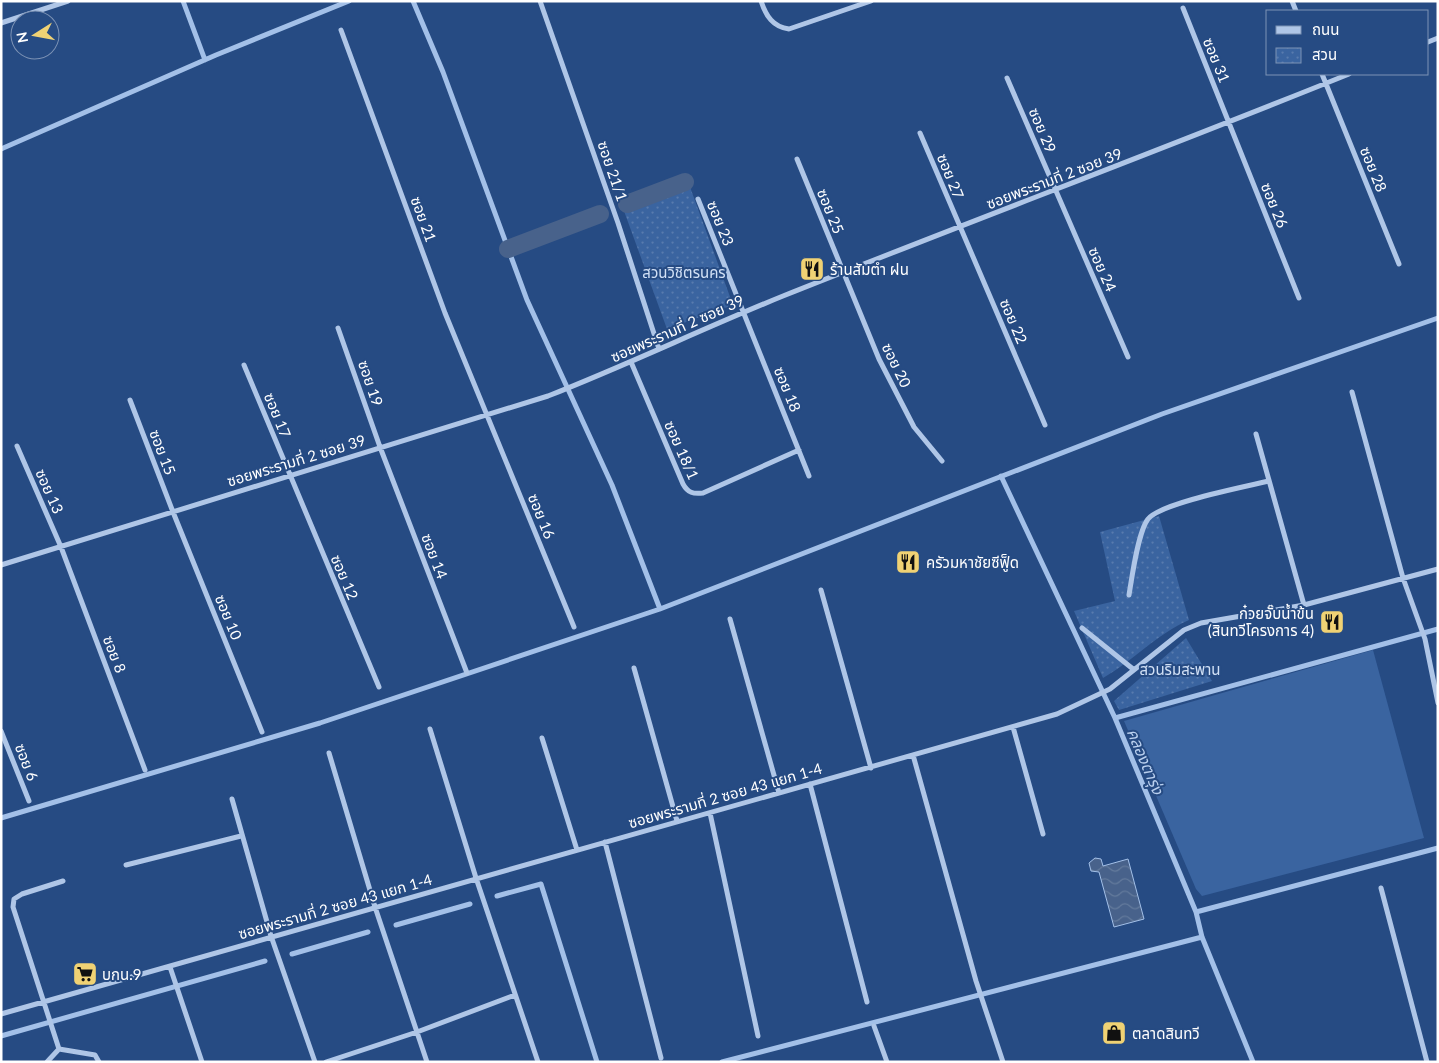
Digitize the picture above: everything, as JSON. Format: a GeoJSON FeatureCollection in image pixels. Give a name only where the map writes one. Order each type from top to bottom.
{"type":"FeatureCollection","features":[{"type":"Feature","properties":{"kind":"street"},"geometry":{"type":"LineString","coordinates":[[1,23],[68,1]]}},
{"type":"Feature","properties":{"kind":"street","name":"ซอย 21/1"},"geometry":{"type":"LineString","coordinates":[[540,1],[615,214],[659,349]]}},
{"type":"Feature","properties":{"kind":"street"},"geometry":{"type":"LineString","coordinates":[[761,1],[771,21],[780,28],[789,28],[871,1]]}},
{"type":"Feature","properties":{"kind":"street","name":"ซอย 31"},"geometry":{"type":"LineString","coordinates":[[1183,8],[1228,122]]}},
{"type":"Feature","properties":{"kind":"street","name":"ซอย 21"},"geometry":{"type":"LineString","coordinates":[[341,30],[445,313],[488,415]]}},
{"type":"Feature","properties":{"kind":"street","name":"ซอย 28"},"geometry":{"type":"LineString","coordinates":[[1322,75],[1399,264]]}},
{"type":"Feature","properties":{"kind":"street","name":"ซอยพระรามที่ 2 ซอย 39"},"geometry":{"type":"LineString","coordinates":[[1,565],[548,396],[631,362],[743,312],[1346,75]]}},
{"type":"Feature","properties":{"kind":"street","name":"ซอย 29"},"geometry":{"type":"LineString","coordinates":[[1007,78],[1055,191]]}},
{"type":"Feature","properties":{"kind":"street","name":"ซอย 26"},"geometry":{"type":"LineString","coordinates":[[1228,122],[1299,298]]}},
{"type":"Feature","properties":{"kind":"street","name":"ซอย 27"},"geometry":{"type":"LineString","coordinates":[[920,133],[959,228]]}},
{"type":"Feature","properties":{"kind":"street","name":"ซอย 25"},"geometry":{"type":"LineString","coordinates":[[797,159],[843,272]]}},
{"type":"Feature","properties":{"kind":"street","name":"ซอย 24"},"geometry":{"type":"LineString","coordinates":[[1055,191],[1128,357]]}},
{"type":"Feature","properties":{"kind":"street","name":"ซอย 23"},"geometry":{"type":"LineString","coordinates":[[698,199],[743,312]]}},
{"type":"Feature","properties":{"kind":"street","name":"ซอย 22"},"geometry":{"type":"LineString","coordinates":[[959,228],[1045,425]]}},
{"type":"Feature","properties":{"kind":"street","name":"ซอย 20"},"geometry":{"type":"LineString","coordinates":[[843,272],[879,359],[914,427],[942,461]]}},
{"type":"Feature","properties":{"kind":"street","name":"ซอย 18"},"geometry":{"type":"LineString","coordinates":[[743,312],[809,476]]}},
{"type":"Feature","properties":{"kind":"street","name":"ซอย 19"},"geometry":{"type":"LineString","coordinates":[[338,328],[380,447]]}},
{"type":"Feature","properties":{"kind":"street","name":"ซอย 18/1"},"geometry":{"type":"LineString","coordinates":[[631,362],[682,484],[693,494],[703,493],[799,450]]}},
{"type":"Feature","properties":{"kind":"street","name":"ซอย 17"},"geometry":{"type":"LineString","coordinates":[[244,365],[289,475]]}},
{"type":"Feature","properties":{"kind":"street"},"geometry":{"type":"LineString","coordinates":[[1352,392],[1403,578],[1425,639],[1438,702]]}},
{"type":"Feature","properties":{"kind":"street","name":"ซอย 15"},"geometry":{"type":"LineString","coordinates":[[130,400],[172,512]]}},
{"type":"Feature","properties":{"kind":"street","name":"ซอย 16"},"geometry":{"type":"LineString","coordinates":[[488,415],[574,627]]}},
{"type":"Feature","properties":{"kind":"street"},"geometry":{"type":"LineString","coordinates":[[1256,434],[1304,605]]}},
{"type":"Feature","properties":{"kind":"street","name":"ซอย 13"},"geometry":{"type":"LineString","coordinates":[[17,446],[61,547]]}},
{"type":"Feature","properties":{"kind":"street","name":"ซอย 14"},"geometry":{"type":"LineString","coordinates":[[380,447],[467,673]]}},
{"type":"Feature","properties":{"kind":"street","name":"ซอย 12"},"geometry":{"type":"LineString","coordinates":[[289,475],[378,688]]}},
{"type":"Feature","properties":{"kind":"street"},"geometry":{"type":"LineString","coordinates":[[1129,594],[1142,530],[1148,519],[1159,510],[1269,481]]}},
{"type":"Feature","properties":{"kind":"street","name":"ซอย 10"},"geometry":{"type":"LineString","coordinates":[[172,512],[262,732]]}},
{"type":"Feature","properties":{"kind":"street","name":"ซอย 8"},"geometry":{"type":"LineString","coordinates":[[61,547],[145,770]]}},
{"type":"Feature","properties":{"kind":"street","name":"ซอยพระรามที่ 2 ซอย 43 แยก 1-4"},"geometry":{"type":"LineString","coordinates":[[1,1014],[1057,714],[1110,689],[1184,630],[1201,623],[1304,605],[1438,569]]}},
{"type":"Feature","properties":{"kind":"street"},"geometry":{"type":"LineString","coordinates":[[821,590],[871,768]]}},
{"type":"Feature","properties":{"kind":"street"},"geometry":{"type":"LineString","coordinates":[[730,619],[779,793]]}},
{"type":"Feature","properties":{"kind":"street"},"geometry":{"type":"LineString","coordinates":[[1082,628],[1133,669]]}},
{"type":"Feature","properties":{"kind":"street"},"geometry":{"type":"LineString","coordinates":[[634,668],[677,821]]}},
{"type":"Feature","properties":{"kind":"street"},"geometry":{"type":"LineString","coordinates":[[1014,727],[1043,834]]}},
{"type":"Feature","properties":{"kind":"street"},"geometry":{"type":"LineString","coordinates":[[430,729],[476,878],[538,1062]]}},
{"type":"Feature","properties":{"kind":"street","name":"ซอย 6"},"geometry":{"type":"LineString","coordinates":[[1,731],[29,801]]}},
{"type":"Feature","properties":{"kind":"street"},"geometry":{"type":"LineString","coordinates":[[542,738],[577,850]]}},
{"type":"Feature","properties":{"kind":"street"},"geometry":{"type":"LineString","coordinates":[[329,753],[375,908],[427,1062]]}},
{"type":"Feature","properties":{"kind":"street"},"geometry":{"type":"LineString","coordinates":[[913,755],[976,981],[1003,1062]]}},
{"type":"Feature","properties":{"kind":"street"},"geometry":{"type":"LineString","coordinates":[[810,784],[867,1002]]}},
{"type":"Feature","properties":{"kind":"street"},"geometry":{"type":"LineString","coordinates":[[232,799],[271,936],[315,1062]]}},
{"type":"Feature","properties":{"kind":"street"},"geometry":{"type":"LineString","coordinates":[[710,813],[758,1036]]}},
{"type":"Feature","properties":{"kind":"street"},"geometry":{"type":"LineString","coordinates":[[126,865],[241,836]]}},
{"type":"Feature","properties":{"kind":"street"},"geometry":{"type":"LineString","coordinates":[[605,842],[662,1058]]}},
{"type":"Feature","properties":{"kind":"street"},"geometry":{"type":"LineString","coordinates":[[59,1049],[45,1000],[13,907],[14,899],[22,894],[63,881]]}},
{"type":"Feature","properties":{"kind":"street"},"geometry":{"type":"LineString","coordinates":[[1381,888],[1427,1062]]}},
{"type":"Feature","properties":{"kind":"street"},"geometry":{"type":"LineString","coordinates":[[170,967],[202,1062]]}},
{"type":"Feature","properties":{"kind":"street"},"geometry":{"type":"LineString","coordinates":[[326,1062],[417,1032],[515,995]]}},
{"type":"Feature","properties":{"kind":"street"},"geometry":{"type":"LineString","coordinates":[[874,1026],[887,1062]]}},
{"type":"Feature","properties":{"kind":"street"},"geometry":{"type":"LineString","coordinates":[[47,1062],[59,1049]]}},
{"type":"Feature","properties":{"kind":"street"},"geometry":{"type":"LineString","coordinates":[[59,1049],[95,1055],[99,1062]]}},
{"type":"Feature","properties":{"kind":"green space","name":"สวนวิชิตรนคร"},"geometry":{"type":"Polygon","coordinates":[[[690,187],[733,305],[667,329],[624,211],[690,187]]]}},
{"type":"Feature","properties":{"kind":"green space"},"geometry":{"type":"Polygon","coordinates":[[[1159,516],[1189,620],[1166,632],[1103,678],[1074,611],[1115,601],[1100,532],[1159,516]]]}},
{"type":"Feature","properties":{"kind":"green space","name":"สวนริมสะพาน"},"geometry":{"type":"Polygon","coordinates":[[[1186,638],[1212,681],[1119,710],[1114,701],[1186,638]]]}},
{"type":"Feature","properties":{"kind":"green space"},"geometry":{"type":"Polygon","coordinates":[[[1373,650],[1424,838],[1202,896],[1196,889],[1124,721],[1373,650]]]}},
{"type":"Feature","properties":{"kind":"water"},"geometry":{"type":"Polygon","coordinates":[[[1095,858],[1101,859],[1103,866],[1128,859],[1144,919],[1114,927],[1099,872],[1091,871],[1089,863],[1095,858]]]}},
{"type":"Feature","properties":{"kind":"waterway"},"geometry":{"type":"LineString","coordinates":[[183,1],[205,60]]}},
{"type":"Feature","properties":{"kind":"waterway"},"geometry":{"type":"LineString","coordinates":[[1,149],[216,55],[349,1]]}},
{"type":"Feature","properties":{"kind":"waterway"},"geometry":{"type":"LineString","coordinates":[[413,1],[443,72],[527,300],[612,485],[660,609]]}},
{"type":"Feature","properties":{"kind":"waterway"},"geometry":{"type":"LineString","coordinates":[[627,204],[685,182]]}},
{"type":"Feature","properties":{"kind":"waterway"},"geometry":{"type":"LineString","coordinates":[[508,249],[600,214]]}},
{"type":"Feature","properties":{"kind":"waterway"},"geometry":{"type":"LineString","coordinates":[[1,818],[320,723],[660,609],[1162,414],[1438,318]]}},
{"type":"Feature","properties":{"kind":"waterway","name":"คลองตารุ่ง"},"geometry":{"type":"LineString","coordinates":[[1001,476],[1115,718],[1196,912],[1202,937],[1253,1062]]}},
{"type":"Feature","properties":{"kind":"waterway"},"geometry":{"type":"LineString","coordinates":[[1115,718],[1438,629]]}},
{"type":"Feature","properties":{"kind":"waterway"},"geometry":{"type":"LineString","coordinates":[[1196,912],[1438,848]]}},
{"type":"Feature","properties":{"kind":"waterway"},"geometry":{"type":"LineString","coordinates":[[497,896],[541,884],[597,1062]]}},
{"type":"Feature","properties":{"kind":"waterway"},"geometry":{"type":"LineString","coordinates":[[396,925],[470,904]]}},
{"type":"Feature","properties":{"kind":"waterway"},"geometry":{"type":"LineString","coordinates":[[292,954],[368,932]]}},
{"type":"Feature","properties":{"kind":"waterway"},"geometry":{"type":"LineString","coordinates":[[722,1062],[1202,937]]}},
{"type":"Feature","properties":{"kind":"waterway"},"geometry":{"type":"LineString","coordinates":[[1,1036],[265,961]]}},
{"type":"Feature","properties":{"kind":"place","name":"ร้านสัมตำ ฝน"},"geometry":{"type":"Point","coordinates":[812,269]}},
{"type":"Feature","properties":{"kind":"place","name":"ครัวมหาชัยซีฟู็ด"},"geometry":{"type":"Point","coordinates":[908,562]}},
{"type":"Feature","properties":{"kind":"place","name":"ก๋วยจั๊บน้ำข้น (สินทวีโครงการ 4)"},"geometry":{"type":"Point","coordinates":[1332,622]}},
{"type":"Feature","properties":{"kind":"place","name":"บกน.9"},"geometry":{"type":"Point","coordinates":[85,974]}},
{"type":"Feature","properties":{"kind":"place","name":"ตลาดสินทวี"},"geometry":{"type":"Point","coordinates":[1114,1033]}}]}
